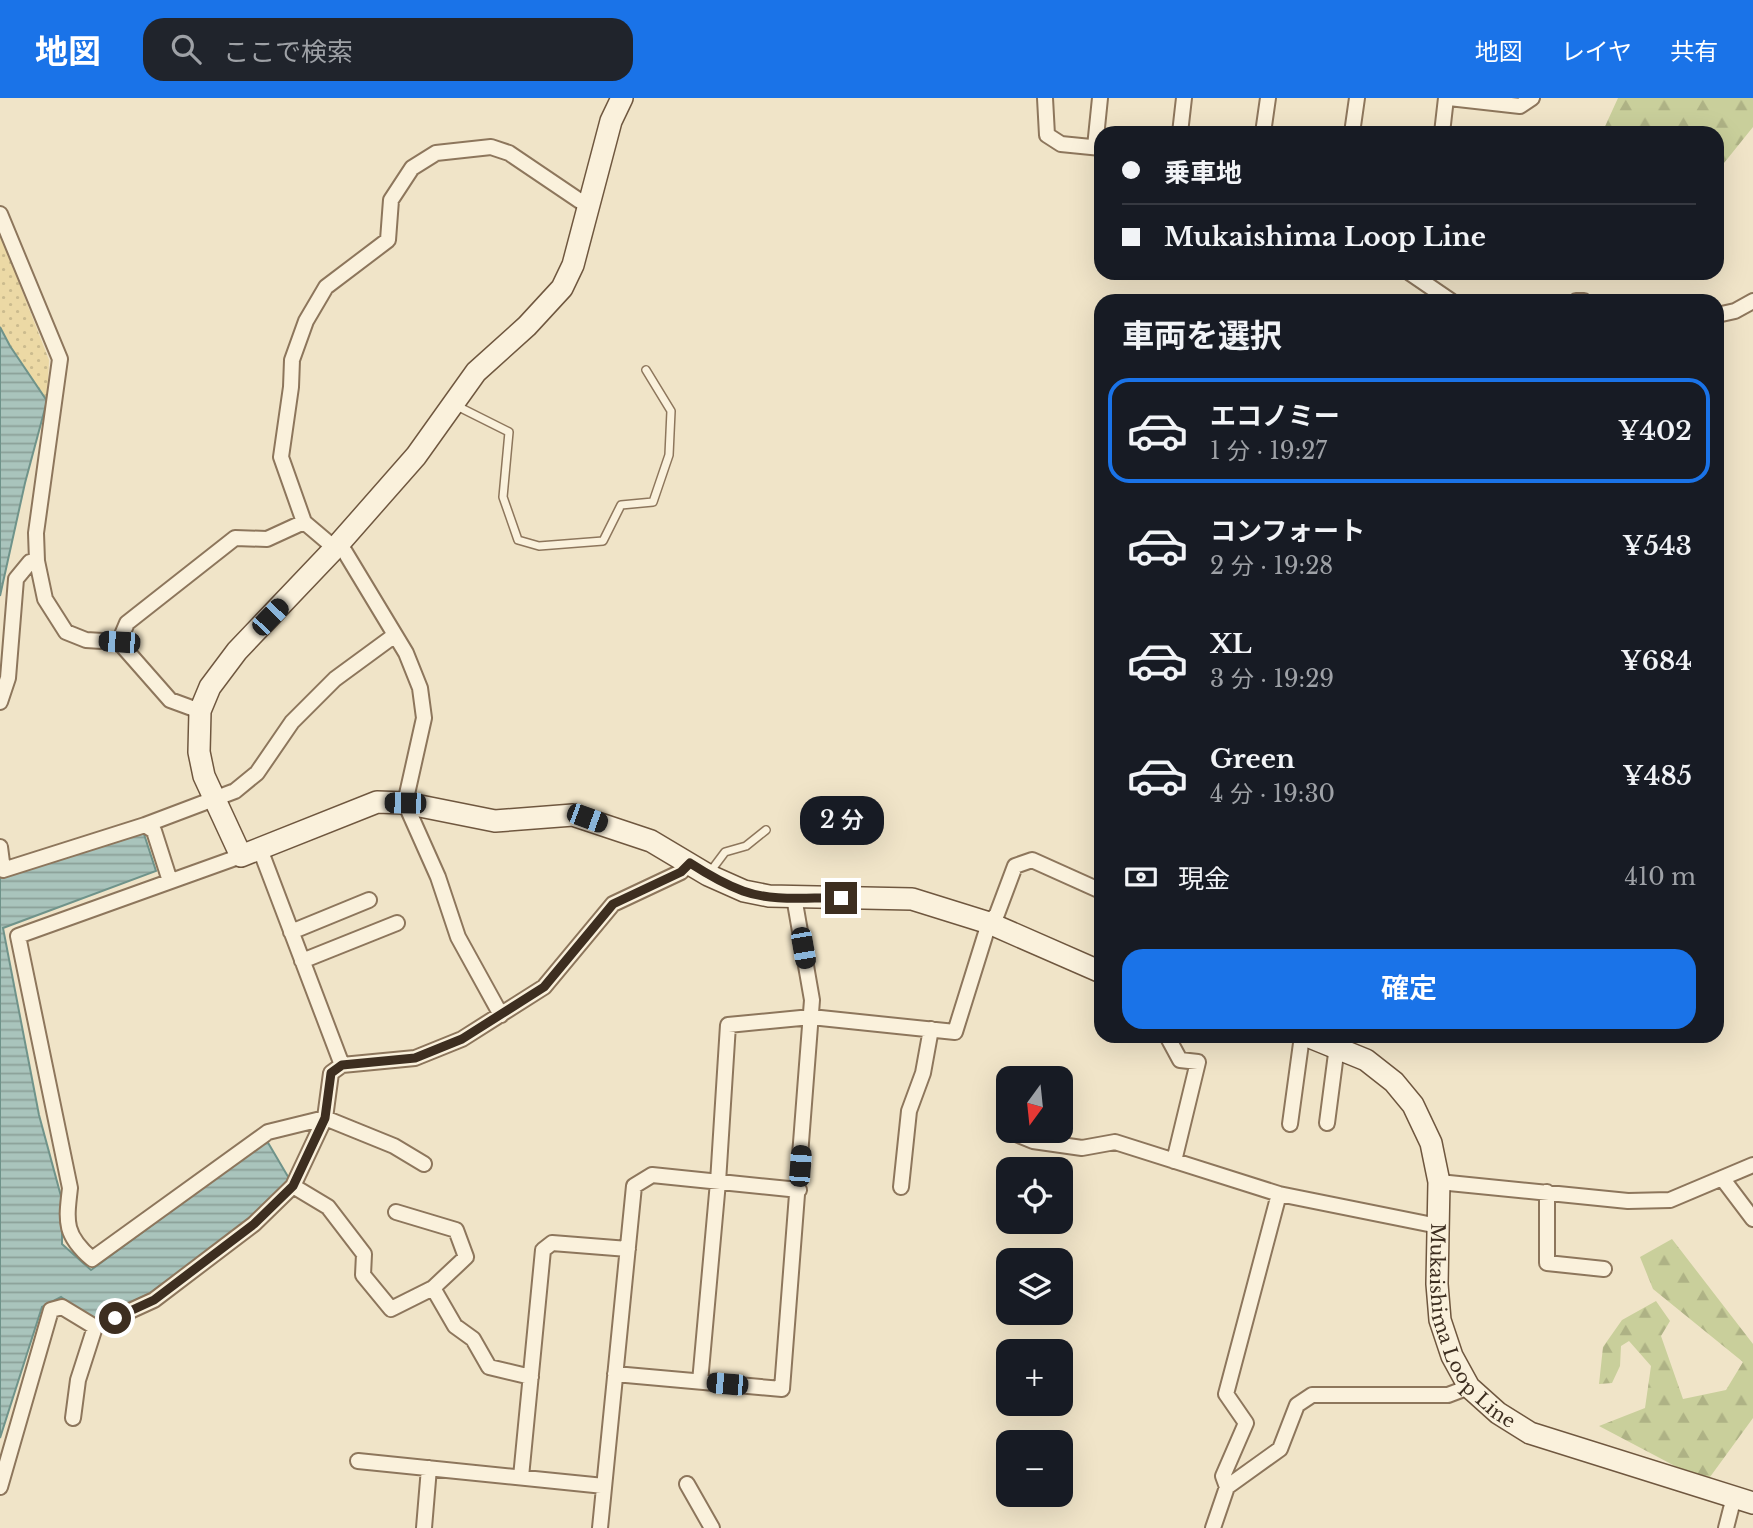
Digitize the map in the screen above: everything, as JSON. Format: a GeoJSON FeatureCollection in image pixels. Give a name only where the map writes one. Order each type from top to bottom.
{"type":"FeatureCollection","features":[{"type":"Feature","properties":{"kind":"main road"},"geometry":{"type":"LineString","coordinates":[[622,98],[611,121],[573,265],[562,288],[527,326],[476,372],[416,456],[336,547],[237,651],[210,687],[200,710],[199,752],[204,776],[215,800],[251,853],[377,802],[405,803],[495,821],[573,815],[651,841],[708,875],[744,891],[769,896],[912,899],[989,923],[1094,969]]}},
{"type":"Feature","properties":{"kind":"main road","name":"Mukaishima Loop Line"},"geometry":{"type":"LineString","coordinates":[[1327,1043],[1366,1060],[1394,1082],[1413,1105],[1431,1143],[1439,1182],[1437,1284],[1440,1320],[1452,1356],[1469,1387],[1498,1413],[1530,1433],[1743,1500]]}},
{"type":"Feature","properties":{"kind":"street"},"geometry":{"type":"LineString","coordinates":[[1045,98],[1047,135],[1062,144],[1094,148]]}},
{"type":"Feature","properties":{"kind":"street"},"geometry":{"type":"LineString","coordinates":[[1099,126],[1100,98]]}},
{"type":"Feature","properties":{"kind":"street"},"geometry":{"type":"LineString","coordinates":[[1181,126],[1184,98]]}},
{"type":"Feature","properties":{"kind":"street"},"geometry":{"type":"LineString","coordinates":[[1264,126],[1268,98]]}},
{"type":"Feature","properties":{"kind":"street"},"geometry":{"type":"LineString","coordinates":[[1353,126],[1357,98]]}},
{"type":"Feature","properties":{"kind":"street"},"geometry":{"type":"LineString","coordinates":[[1443,126],[1448,98],[1520,106],[1532,98]]}},
{"type":"Feature","properties":{"kind":"street"},"geometry":{"type":"LineString","coordinates":[[500,1014],[457,937],[438,877],[405,803],[424,718],[420,688],[406,653],[345,552],[304,522],[281,457],[292,360],[306,321],[326,287],[388,240],[391,200],[412,168],[436,153],[491,147],[509,153],[580,201],[588,202]]}},
{"type":"Feature","properties":{"kind":"street"},"geometry":{"type":"LineString","coordinates":[[0,214],[60,359],[36,533],[37,561],[45,599],[66,632],[86,640],[119,642],[170,700],[200,710]]}},
{"type":"Feature","properties":{"kind":"street"},"geometry":{"type":"LineString","coordinates":[[1420,280],[1441,294]]}},
{"type":"Feature","properties":{"kind":"street"},"geometry":{"type":"LineString","coordinates":[[1724,313],[1753,301]]}},
{"type":"Feature","properties":{"kind":"street"},"geometry":{"type":"LineString","coordinates":[[119,642],[127,623],[235,538],[267,539],[304,522]]}},
{"type":"Feature","properties":{"kind":"street"},"geometry":{"type":"LineString","coordinates":[[0,702],[8,678],[16,579],[30,562],[37,561]]}},
{"type":"Feature","properties":{"kind":"street"},"geometry":{"type":"LineString","coordinates":[[0,847],[4,870],[145,825],[235,791],[257,773],[292,722],[335,679],[395,635]]}},
{"type":"Feature","properties":{"kind":"street"},"geometry":{"type":"LineString","coordinates":[[145,825],[154,831],[170,881]]}},
{"type":"Feature","properties":{"kind":"street"},"geometry":{"type":"LineString","coordinates":[[342,1065],[291,932],[251,853],[18,936],[70,1188],[67,1219],[75,1244],[92,1259],[268,1132],[325,1118],[394,1146],[424,1164]]}},
{"type":"Feature","properties":{"kind":"street"},"geometry":{"type":"LineString","coordinates":[[700,1382],[718,1182],[728,1024],[811,1017],[955,1032],[989,923],[997,914],[1014,866],[1032,860],[1094,888]]}},
{"type":"Feature","properties":{"kind":"street"},"geometry":{"type":"LineString","coordinates":[[73,1418],[78,1380],[95,1327],[154,1300],[254,1224],[293,1186],[325,1118],[331,1073],[342,1065],[415,1058],[462,1039],[544,987],[613,904],[681,872],[690,863]]}},
{"type":"Feature","properties":{"kind":"street"},"geometry":{"type":"LineString","coordinates":[[615,1374],[782,1389],[812,1000],[794,897]]}},
{"type":"Feature","properties":{"kind":"street"},"geometry":{"type":"LineString","coordinates":[[291,932],[369,900]]}},
{"type":"Feature","properties":{"kind":"street"},"geometry":{"type":"LineString","coordinates":[[302,961],[397,923]]}},
{"type":"Feature","properties":{"kind":"street"},"geometry":{"type":"LineString","coordinates":[[901,1187],[909,1111],[923,1073],[931,1030]]}},
{"type":"Feature","properties":{"kind":"street"},"geometry":{"type":"LineString","coordinates":[[1171,1043],[1180,1060],[1198,1062],[1174,1161]]}},
{"type":"Feature","properties":{"kind":"street"},"geometry":{"type":"LineString","coordinates":[[1290,1124],[1304,1043]]}},
{"type":"Feature","properties":{"kind":"street"},"geometry":{"type":"LineString","coordinates":[[1327,1123],[1337,1046]]}},
{"type":"Feature","properties":{"kind":"street"},"geometry":{"type":"LineString","coordinates":[[1041,1143],[1082,1148],[1115,1142],[1279,1194],[1438,1226]]}},
{"type":"Feature","properties":{"kind":"street"},"geometry":{"type":"LineString","coordinates":[[1439,1182],[1628,1201],[1670,1200],[1753,1165]]}},
{"type":"Feature","properties":{"kind":"street"},"geometry":{"type":"LineString","coordinates":[[600,1528],[634,1186],[652,1175],[799,1191]]}},
{"type":"Feature","properties":{"kind":"street"},"geometry":{"type":"LineString","coordinates":[[1722,1178],[1753,1219]]}},
{"type":"Feature","properties":{"kind":"street"},"geometry":{"type":"LineString","coordinates":[[293,1186],[328,1207],[364,1254],[363,1275],[391,1309],[433,1288],[466,1257],[456,1230],[396,1212]]}},
{"type":"Feature","properties":{"kind":"street"},"geometry":{"type":"LineString","coordinates":[[1547,1192],[1547,1263],[1604,1269]]}},
{"type":"Feature","properties":{"kind":"street"},"geometry":{"type":"LineString","coordinates":[[1227,1487],[1223,1476],[1247,1423],[1226,1394],[1279,1194]]}},
{"type":"Feature","properties":{"kind":"street"},"geometry":{"type":"LineString","coordinates":[[521,1477],[543,1250],[552,1243],[628,1249]]}},
{"type":"Feature","properties":{"kind":"street"},"geometry":{"type":"LineString","coordinates":[[433,1288],[455,1326],[473,1339],[489,1367],[531,1377]]}},
{"type":"Feature","properties":{"kind":"street"},"geometry":{"type":"LineString","coordinates":[[0,1488],[51,1310],[62,1307],[95,1327]]}},
{"type":"Feature","properties":{"kind":"street"},"geometry":{"type":"LineString","coordinates":[[1213,1528],[1227,1487],[1280,1449],[1297,1405],[1312,1395],[1448,1395],[1469,1387]]}},
{"type":"Feature","properties":{"kind":"street"},"geometry":{"type":"LineString","coordinates":[[358,1461],[604,1486]]}},
{"type":"Feature","properties":{"kind":"street"},"geometry":{"type":"LineString","coordinates":[[424,1528],[429,1468]]}},
{"type":"Feature","properties":{"kind":"street"},"geometry":{"type":"LineString","coordinates":[[687,1483],[712,1528]]}},
{"type":"Feature","properties":{"kind":"street"},"geometry":{"type":"LineString","coordinates":[[1726,1528],[1743,1500]]}},
{"type":"Feature","properties":{"kind":"lane"},"geometry":{"type":"LineString","coordinates":[[453,404],[509,432],[503,497],[519,540],[539,546],[603,541],[621,505],[653,502],[669,455],[671,411],[646,370]]}},
{"type":"Feature","properties":{"kind":"lane"},"geometry":{"type":"LineString","coordinates":[[708,875],[725,852],[746,846],[766,830]]}},
{"type":"Feature","properties":{"kind":"green space"},"geometry":{"type":"Polygon","coordinates":[[[1618,98],[1753,98],[1753,127],[1724,163],[1724,126],[1605,126],[1618,98]]]}},
{"type":"Feature","properties":{"kind":"green space"},"geometry":{"type":"Polygon","coordinates":[[[1672,1239],[1753,1344],[1753,1418],[1710,1477],[1692,1475],[1599,1426],[1645,1408],[1651,1366],[1629,1341],[1621,1346],[1620,1366],[1612,1383],[1599,1384],[1603,1347],[1622,1320],[1656,1301],[1670,1321],[1661,1336],[1683,1399],[1726,1390],[1743,1362],[1653,1289],[1640,1257],[1672,1239]]]}},
{"type":"Feature","properties":{"kind":"sand"},"geometry":{"type":"Polygon","coordinates":[[[0,234],[49,360],[47,401],[0,327],[0,234]]]}},
{"type":"Feature","properties":{"kind":"water"},"geometry":{"type":"Polygon","coordinates":[[[0,327],[47,401],[25,483],[0,596],[0,327]]]}},
{"type":"Feature","properties":{"kind":"water"},"geometry":{"type":"Polygon","coordinates":[[[143,831],[156,871],[3,928],[39,1115],[62,1200],[62,1244],[91,1270],[267,1141],[290,1180],[248,1221],[149,1294],[93,1320],[61,1297],[42,1307],[0,1438],[0,878],[143,831]]]}},
{"type":"Feature","properties":{"kind":"route"},"geometry":{"type":"LineString","coordinates":[[115,1318],[154,1300],[254,1224],[293,1186],[325,1118],[331,1073],[342,1065],[415,1058],[462,1039],[544,987],[613,904],[681,872],[690,863],[708,875],[744,891],[769,896],[841,898]]}}]}
